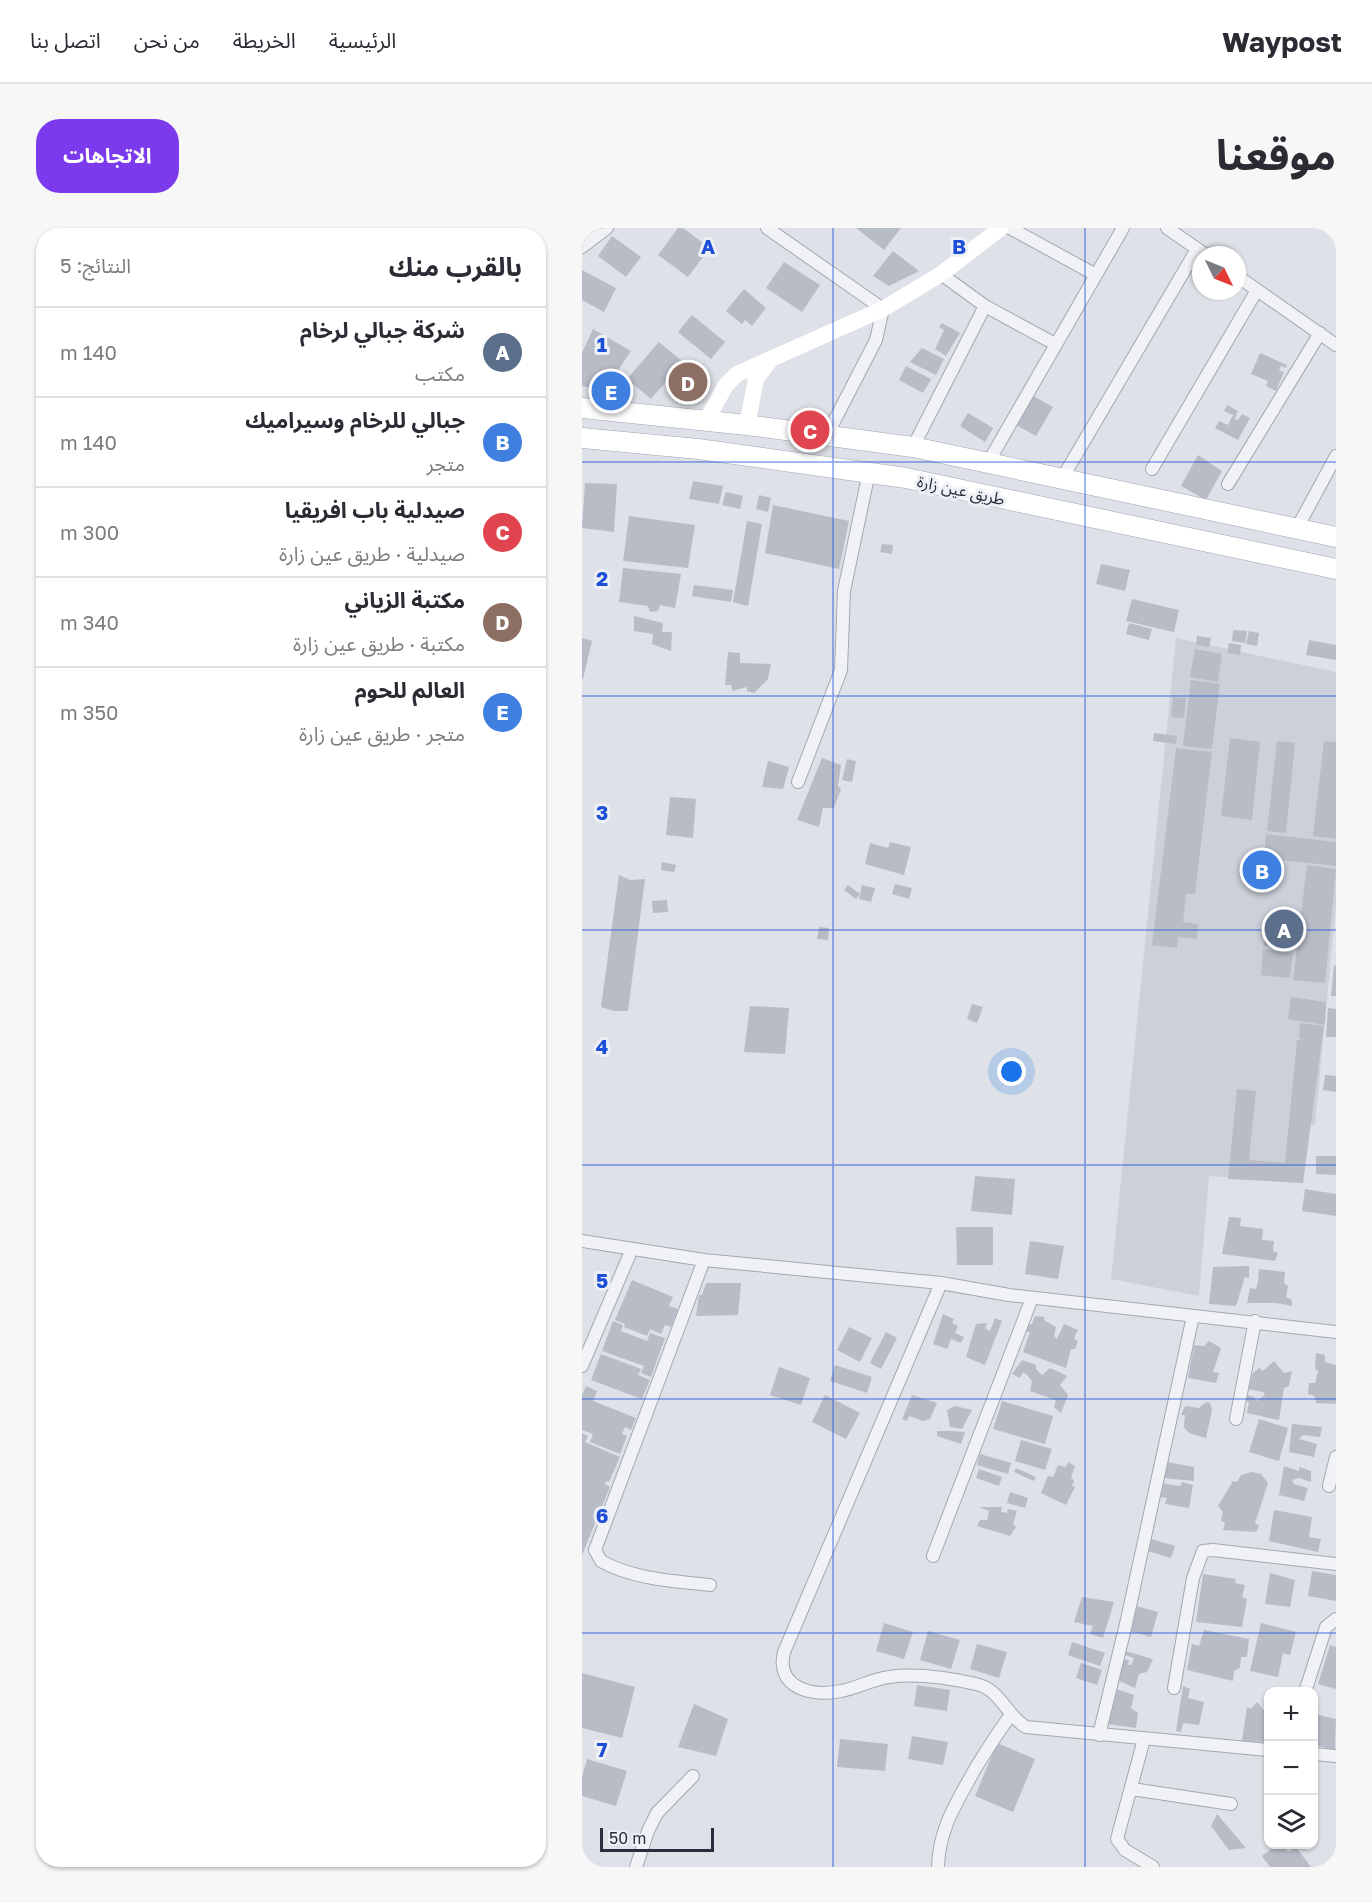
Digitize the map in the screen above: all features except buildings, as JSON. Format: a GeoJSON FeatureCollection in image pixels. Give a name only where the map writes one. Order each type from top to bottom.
{"type":"FeatureCollection","features":[{"type":"Feature","properties":{"kind":"main road","name":"طريق عين زارة"},"geometry":{"type":"LineString","coordinates":[[582,408],[747,425],[913,447],[990,461],[1336,537]]}},
{"type":"Feature","properties":{"kind":"main road","name":"طريق عين زارة"},"geometry":{"type":"LineString","coordinates":[[582,438],[698,449],[869,472],[1336,569]]}},
{"type":"Feature","properties":{"kind":"street"},"geometry":{"type":"LineString","coordinates":[[582,247],[607,228]]}},
{"type":"Feature","properties":{"kind":"street"},"geometry":{"type":"LineString","coordinates":[[767,228],[883,309]]}},
{"type":"Feature","properties":{"kind":"street"},"geometry":{"type":"LineString","coordinates":[[706,421],[726,385],[737,374],[883,309],[941,274],[1001,228]]}},
{"type":"Feature","properties":{"kind":"street"},"geometry":{"type":"LineString","coordinates":[[1010,228],[1096,275]]}},
{"type":"Feature","properties":{"kind":"street"},"geometry":{"type":"LineString","coordinates":[[990,461],[1123,228]]}},
{"type":"Feature","properties":{"kind":"street"},"geometry":{"type":"LineString","coordinates":[[1167,228],[1193,246]]}},
{"type":"Feature","properties":{"kind":"street"},"geometry":{"type":"LineString","coordinates":[[1063,477],[1192,268]]}},
{"type":"Feature","properties":{"kind":"street"},"geometry":{"type":"LineString","coordinates":[[941,274],[985,306],[1055,344]]}},
{"type":"Feature","properties":{"kind":"street"},"geometry":{"type":"LineString","coordinates":[[1246,282],[1336,345]]}},
{"type":"Feature","properties":{"kind":"street"},"geometry":{"type":"LineString","coordinates":[[1152,469],[1257,290]]}},
{"type":"Feature","properties":{"kind":"street"},"geometry":{"type":"LineString","coordinates":[[913,447],[985,306]]}},
{"type":"Feature","properties":{"kind":"street"},"geometry":{"type":"LineString","coordinates":[[827,435],[876,340],[883,309]]}},
{"type":"Feature","properties":{"kind":"street"},"geometry":{"type":"LineString","coordinates":[[1228,484],[1320,333]]}},
{"type":"Feature","properties":{"kind":"street"},"geometry":{"type":"LineString","coordinates":[[747,425],[756,380],[774,356]]}},
{"type":"Feature","properties":{"kind":"street"},"geometry":{"type":"LineString","coordinates":[[1296,530],[1336,456]]}},
{"type":"Feature","properties":{"kind":"street"},"geometry":{"type":"LineString","coordinates":[[798,782],[840,670],[844,591],[869,472]]}},
{"type":"Feature","properties":{"kind":"street"},"geometry":{"type":"LineString","coordinates":[[582,1241],[704,1260],[941,1283],[1032,1298],[1256,1321],[1336,1332]]}},
{"type":"Feature","properties":{"kind":"street"},"geometry":{"type":"LineString","coordinates":[[582,1366],[632,1249]]}},
{"type":"Feature","properties":{"kind":"street"},"geometry":{"type":"LineString","coordinates":[[704,1260],[595,1550],[601,1561],[626,1571],[672,1581],[711,1585]]}},
{"type":"Feature","properties":{"kind":"street"},"geometry":{"type":"LineString","coordinates":[[941,1283],[781,1664],[784,1676],[793,1685],[820,1692],[840,1692],[889,1677],[940,1678],[978,1684],[999,1696],[1011,1715],[1026,1726],[1264,1750]]}},
{"type":"Feature","properties":{"kind":"street"},"geometry":{"type":"LineString","coordinates":[[933,1556],[1032,1298]]}},
{"type":"Feature","properties":{"kind":"street"},"geometry":{"type":"LineString","coordinates":[[1099,1734],[1126,1624],[1193,1316]]}},
{"type":"Feature","properties":{"kind":"street"},"geometry":{"type":"LineString","coordinates":[[1236,1419],[1256,1321]]}},
{"type":"Feature","properties":{"kind":"street"},"geometry":{"type":"LineString","coordinates":[[1329,1486],[1336,1457]]}},
{"type":"Feature","properties":{"kind":"street"},"geometry":{"type":"LineString","coordinates":[[1174,1688],[1193,1578],[1203,1551],[1213,1550],[1336,1564]]}},
{"type":"Feature","properties":{"kind":"street"},"geometry":{"type":"LineString","coordinates":[[1307,1687],[1326,1627],[1336,1619]]}},
{"type":"Feature","properties":{"kind":"street"},"geometry":{"type":"LineString","coordinates":[[938,1867],[939,1849],[956,1799],[990,1741],[1011,1715]]}},
{"type":"Feature","properties":{"kind":"street"},"geometry":{"type":"LineString","coordinates":[[1144,1739],[1117,1839],[1125,1850],[1153,1867]]}},
{"type":"Feature","properties":{"kind":"street"},"geometry":{"type":"LineString","coordinates":[[1318,1754],[1336,1756]]}},
{"type":"Feature","properties":{"kind":"street"},"geometry":{"type":"LineString","coordinates":[[636,1867],[648,1831],[657,1814],[693,1776]]}},
{"type":"Feature","properties":{"kind":"street"},"geometry":{"type":"LineString","coordinates":[[1132,1789],[1231,1804]]}},
{"type":"Feature","properties":{"kind":"shaded area"},"geometry":{"type":"Polygon","coordinates":[[[1176,638],[1336,672],[1336,904],[1315,1125],[1309,1125],[1303,1183],[1209,1176],[1199,1296],[1111,1279],[1176,638]]]}},
{"type":"Feature","properties":{"kind":"place","name":"مكتبة الزياني"},"geometry":{"type":"Point","coordinates":[688,382]}},
{"type":"Feature","properties":{"kind":"place","name":"العالم للحوم"},"geometry":{"type":"Point","coordinates":[611,391]}},
{"type":"Feature","properties":{"kind":"place","name":"صيدلية باب افريقيا"},"geometry":{"type":"Point","coordinates":[810,430]}},
{"type":"Feature","properties":{"kind":"place","name":"جبالي للرخام وسيراميك"},"geometry":{"type":"Point","coordinates":[1262,870]}},
{"type":"Feature","properties":{"kind":"place","name":"شركة جبالي لرخام"},"geometry":{"type":"Point","coordinates":[1284,929]}}]}
